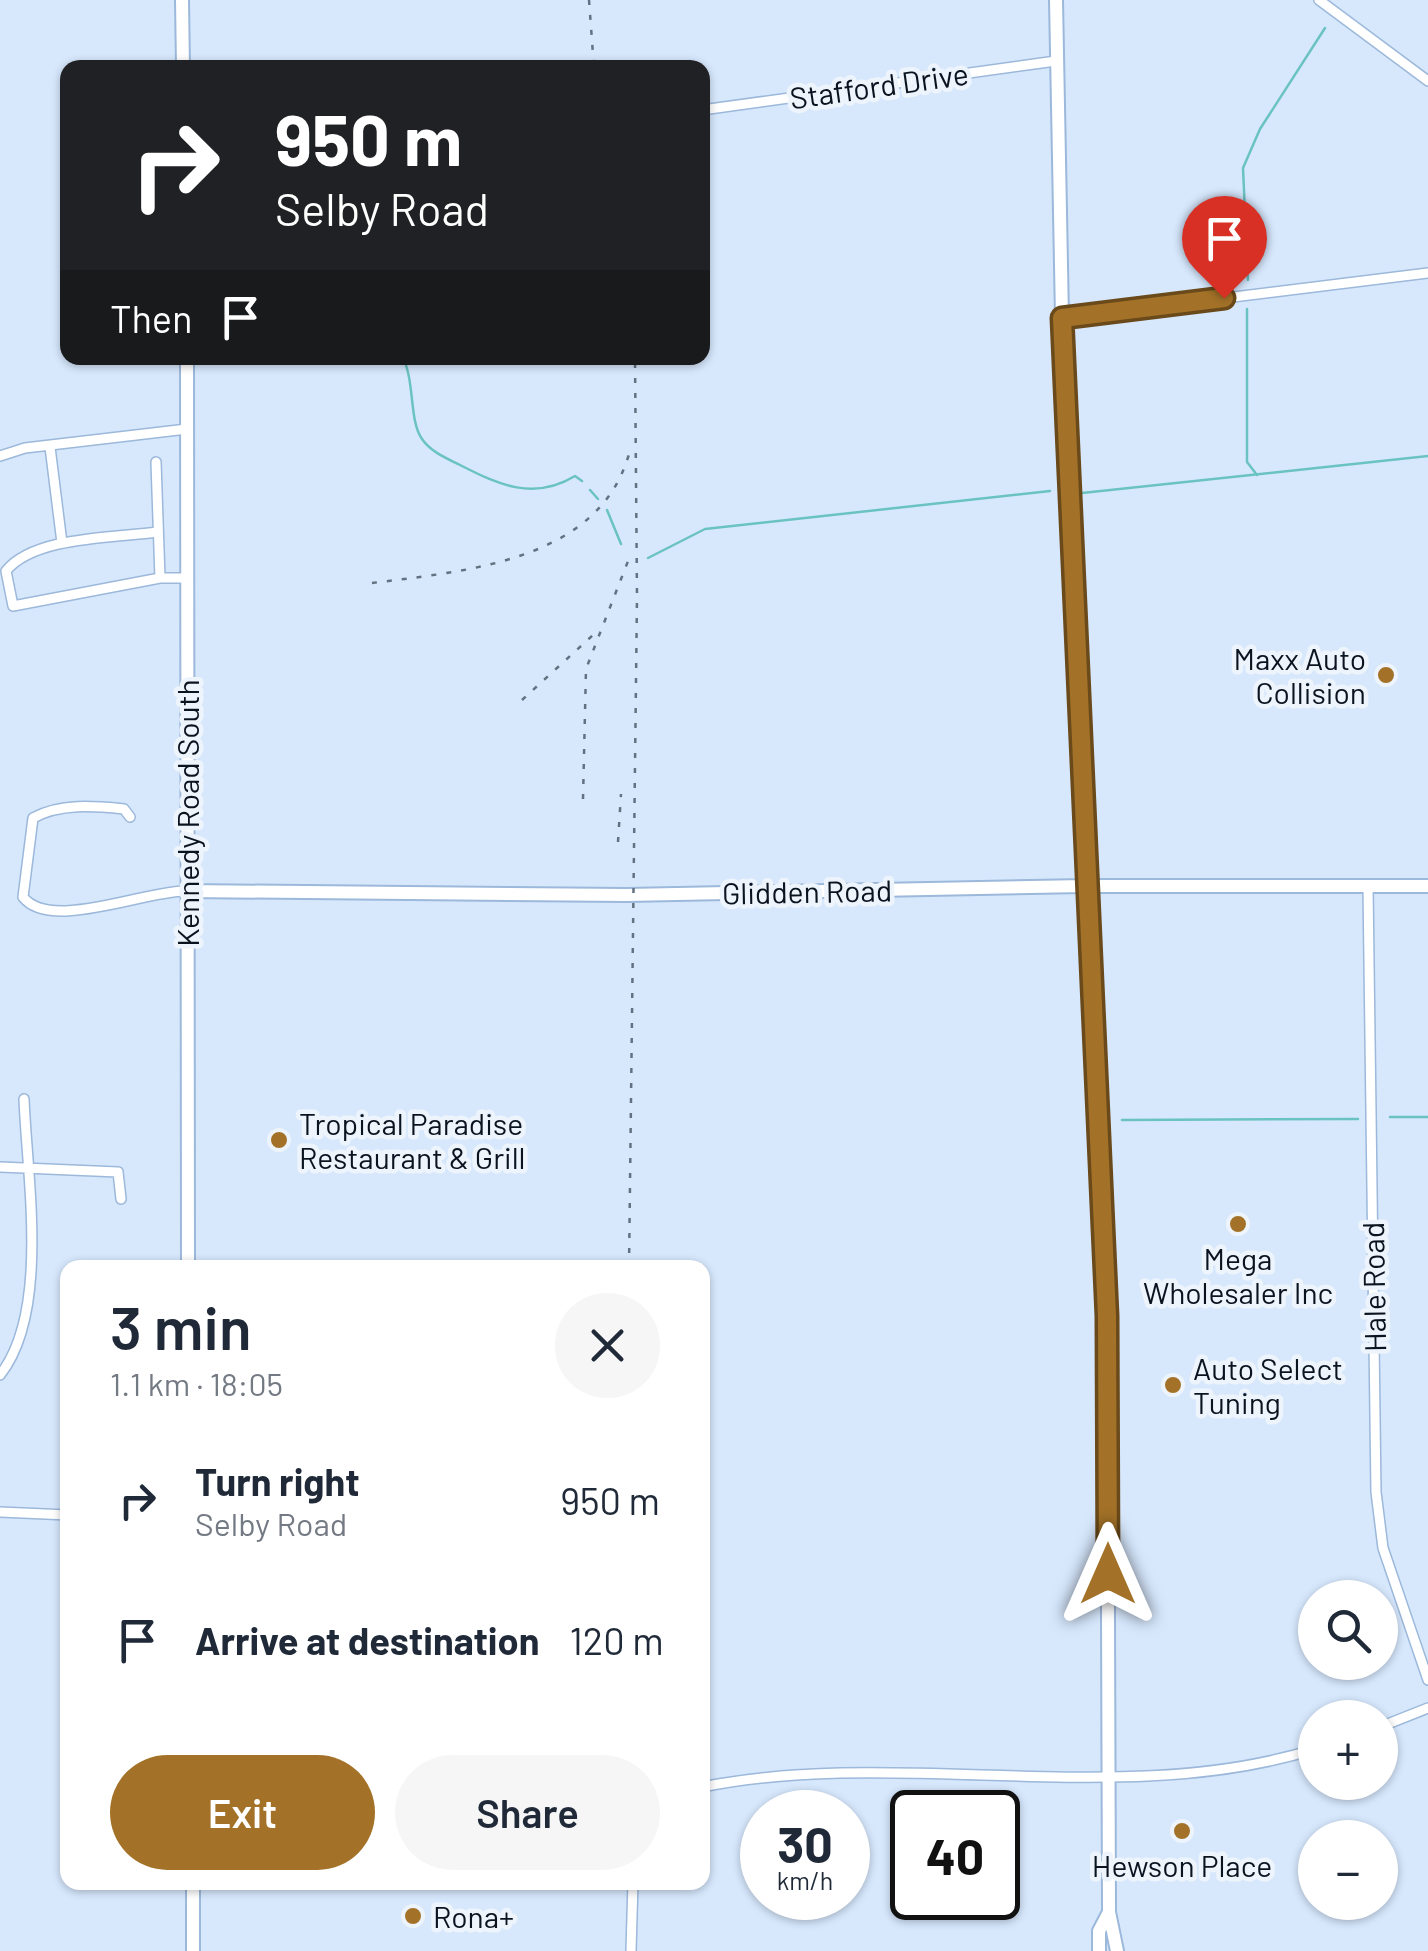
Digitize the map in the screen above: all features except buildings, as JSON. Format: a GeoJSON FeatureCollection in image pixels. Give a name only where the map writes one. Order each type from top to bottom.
{"type":"FeatureCollection","features":[{"type":"Feature","properties":{"kind":"street"},"geometry":{"type":"LineString","coordinates":[[182,0],[183,60]]}},
{"type":"Feature","properties":{"kind":"street"},"geometry":{"type":"LineString","coordinates":[[1056,0],[1062,318],[1107,1316],[1109,1912],[1117,1951]]}},
{"type":"Feature","properties":{"kind":"street"},"geometry":{"type":"LineString","coordinates":[[1320,0],[1428,82]]}},
{"type":"Feature","properties":{"kind":"street","name":"Stafford Drive"},"geometry":{"type":"LineString","coordinates":[[710,109],[1056,61]]}},
{"type":"Feature","properties":{"kind":"street"},"geometry":{"type":"LineString","coordinates":[[1062,318],[1428,273]]}},
{"type":"Feature","properties":{"kind":"street","name":"Kennedy Road South"},"geometry":{"type":"LineString","coordinates":[[187,365],[188,1260]]}},
{"type":"Feature","properties":{"kind":"street"},"geometry":{"type":"LineString","coordinates":[[0,456],[187,429]]}},
{"type":"Feature","properties":{"kind":"street"},"geometry":{"type":"LineString","coordinates":[[50,447],[62,543]]}},
{"type":"Feature","properties":{"kind":"street"},"geometry":{"type":"LineString","coordinates":[[156,462],[160,578]]}},
{"type":"Feature","properties":{"kind":"street"},"geometry":{"type":"LineString","coordinates":[[157,532],[62,543],[14,562],[6,571],[13,606],[160,578],[186,578]]}},
{"type":"Feature","properties":{"kind":"street"},"geometry":{"type":"LineString","coordinates":[[130,817],[124,808],[97,806],[47,810],[33,818],[23,897],[26,903],[40,910],[110,907],[150,892],[186,891]]}},
{"type":"Feature","properties":{"kind":"street","name":"Glidden Road"},"geometry":{"type":"LineString","coordinates":[[186,891],[634,895],[1085,886],[1428,886]]}},
{"type":"Feature","properties":{"kind":"street","name":"Hale Road"},"geometry":{"type":"LineString","coordinates":[[1368,886],[1376,1492],[1382,1548],[1428,1680]]}},
{"type":"Feature","properties":{"kind":"street"},"geometry":{"type":"LineString","coordinates":[[0,1375],[12,1359],[31,1307],[24,1099]]}},
{"type":"Feature","properties":{"kind":"street"},"geometry":{"type":"LineString","coordinates":[[0,1167],[118,1172],[121,1199]]}},
{"type":"Feature","properties":{"kind":"street"},"geometry":{"type":"LineString","coordinates":[[0,1512],[60,1515]]}},
{"type":"Feature","properties":{"kind":"street"},"geometry":{"type":"LineString","coordinates":[[1398,1720],[1428,1708]]}},
{"type":"Feature","properties":{"kind":"street"},"geometry":{"type":"LineString","coordinates":[[710,1785],[766,1774],[1108,1774],[1233,1768],[1298,1752]]}},
{"type":"Feature","properties":{"kind":"street"},"geometry":{"type":"LineString","coordinates":[[192,1890],[193,1951]]}},
{"type":"Feature","properties":{"kind":"street"},"geometry":{"type":"LineString","coordinates":[[631,1951],[633,1890]]}},
{"type":"Feature","properties":{"kind":"street"},"geometry":{"type":"LineString","coordinates":[[1099,1951],[1099,1931],[1109,1912]]}},
{"type":"Feature","properties":{"kind":"waterway"},"geometry":{"type":"LineString","coordinates":[[1248,280],[1243,168],[1260,129],[1325,28]]}},
{"type":"Feature","properties":{"kind":"waterway"},"geometry":{"type":"LineString","coordinates":[[1247,309],[1247,462],[1257,475]]}},
{"type":"Feature","properties":{"kind":"waterway"},"geometry":{"type":"LineString","coordinates":[[405,365],[418,431],[434,451],[489,479],[517,487],[545,488],[575,476],[582,481]]}},
{"type":"Feature","properties":{"kind":"waterway"},"geometry":{"type":"LineString","coordinates":[[1082,493],[1428,456]]}},
{"type":"Feature","properties":{"kind":"waterway"},"geometry":{"type":"LineString","coordinates":[[590,490],[598,499]]}},
{"type":"Feature","properties":{"kind":"waterway"},"geometry":{"type":"LineString","coordinates":[[648,558],[705,529],[1050,491]]}},
{"type":"Feature","properties":{"kind":"waterway"},"geometry":{"type":"LineString","coordinates":[[607,510],[621,544]]}},
{"type":"Feature","properties":{"kind":"waterway"},"geometry":{"type":"LineString","coordinates":[[1390,1117],[1428,1117]]}},
{"type":"Feature","properties":{"kind":"waterway"},"geometry":{"type":"LineString","coordinates":[[1122,1120],[1358,1119]]}},
{"type":"Feature","properties":{"kind":"railway"},"geometry":{"type":"LineString","coordinates":[[589,0],[593,60]]}},
{"type":"Feature","properties":{"kind":"railway"},"geometry":{"type":"LineString","coordinates":[[629,1260],[637,597],[635,365]]}},
{"type":"Feature","properties":{"kind":"railway"},"geometry":{"type":"LineString","coordinates":[[372,583],[486,565],[559,539],[589,518],[613,490],[629,454]]}},
{"type":"Feature","properties":{"kind":"railway"},"geometry":{"type":"LineString","coordinates":[[583,799],[586,669],[630,556]]}},
{"type":"Feature","properties":{"kind":"railway"},"geometry":{"type":"LineString","coordinates":[[522,700],[593,635]]}},
{"type":"Feature","properties":{"kind":"railway"},"geometry":{"type":"LineString","coordinates":[[618,842],[621,794]]}},
{"type":"Feature","properties":{"kind":"place","name":"Maxx Auto Collision"},"geometry":{"type":"Point","coordinates":[1386,675]}},
{"type":"Feature","properties":{"kind":"place","name":"Tropical Paradise Restaurant & Grill"},"geometry":{"type":"Point","coordinates":[279,1140]}},
{"type":"Feature","properties":{"kind":"place","name":"Mega Wholesaler Inc"},"geometry":{"type":"Point","coordinates":[1238,1224]}},
{"type":"Feature","properties":{"kind":"place","name":"Auto Select Tuning"},"geometry":{"type":"Point","coordinates":[1173,1385]}},
{"type":"Feature","properties":{"kind":"place","name":"Hewson Place"},"geometry":{"type":"Point","coordinates":[1182,1831]}},
{"type":"Feature","properties":{"kind":"place","name":"Rona+"},"geometry":{"type":"Point","coordinates":[413,1916]}},
{"type":"Feature","properties":{"kind":"route"},"geometry":{"type":"LineString","coordinates":[[1108,1574],[1107,1316],[1062,318],[1224,298]]}}]}
